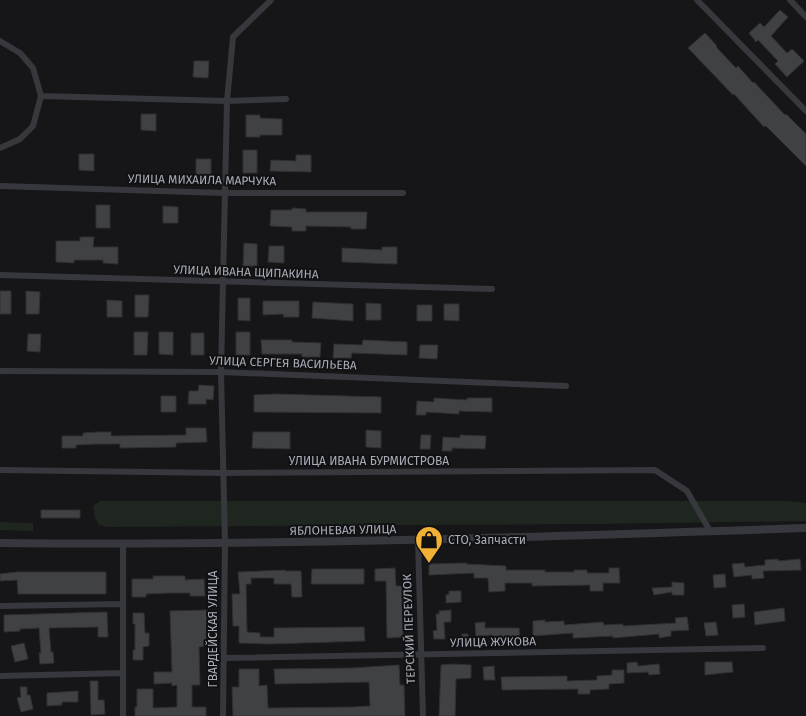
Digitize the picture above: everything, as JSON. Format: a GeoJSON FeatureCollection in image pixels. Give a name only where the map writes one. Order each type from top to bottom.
{"type":"FeatureCollection","features":[{"type":"Feature","properties":{"kind":"street","name":"ГВАРДЕЙСКАЯ УЛИЦА"},"geometry":{"type":"LineString","coordinates":[[224,716],[224,542],[221,372],[227,100],[233,37],[271,0]]}},
{"type":"Feature","properties":{"kind":"street"},"geometry":{"type":"LineString","coordinates":[[697,0],[705,3],[806,111]]}},
{"type":"Feature","properties":{"kind":"street"},"geometry":{"type":"LineString","coordinates":[[790,0],[806,17]]}},
{"type":"Feature","properties":{"kind":"street"},"geometry":{"type":"LineString","coordinates":[[0,41],[20,53],[33,68],[41,96],[33,126],[20,139],[0,148]]}},
{"type":"Feature","properties":{"kind":"street"},"geometry":{"type":"LineString","coordinates":[[41,96],[227,100],[286,99]]}},
{"type":"Feature","properties":{"kind":"street","name":"УЛИЦА МИХАИЛА МАРЧУКА"},"geometry":{"type":"LineString","coordinates":[[0,186],[224,193],[403,194]]}},
{"type":"Feature","properties":{"kind":"street","name":"УЛИЦА ИВАНА ЩИПАКИНА"},"geometry":{"type":"LineString","coordinates":[[0,275],[223,283],[492,289]]}},
{"type":"Feature","properties":{"kind":"street","name":"УЛИЦА СЕРГЕЯ ВАСИЛЬЕВА"},"geometry":{"type":"LineString","coordinates":[[0,371],[221,372],[566,386]]}},
{"type":"Feature","properties":{"kind":"street","name":"УЛИЦА ИВАНА БУРМИСТРОВА"},"geometry":{"type":"LineString","coordinates":[[0,470],[223,473],[655,470],[687,491],[710,531]]}},
{"type":"Feature","properties":{"kind":"street","name":"ЯБЛОНЕВАЯ УЛИЦА"},"geometry":{"type":"LineString","coordinates":[[0,544],[123,545],[418,540],[806,528]]}},
{"type":"Feature","properties":{"kind":"street","name":"ТЕРСКИЙ ПЕРЕУЛОК"},"geometry":{"type":"LineString","coordinates":[[418,540],[423,716]]}},
{"type":"Feature","properties":{"kind":"street"},"geometry":{"type":"LineString","coordinates":[[123,545],[123,716]]}},
{"type":"Feature","properties":{"kind":"street"},"geometry":{"type":"LineString","coordinates":[[0,606],[122,604]]}},
{"type":"Feature","properties":{"kind":"street","name":"УЛИЦА ЖУКОВА"},"geometry":{"type":"LineString","coordinates":[[224,658],[763,648]]}},
{"type":"Feature","properties":{"kind":"street"},"geometry":{"type":"LineString","coordinates":[[0,676],[123,673]]}},
{"type":"Feature","properties":{"kind":"shaded area"},"geometry":{"type":"Polygon","coordinates":[[[100,501],[787,501],[806,503],[806,521],[107,527],[99,525],[95,518],[93,506],[100,501]]]}},
{"type":"Feature","properties":{"kind":"shaded area"},"geometry":{"type":"Polygon","coordinates":[[[0,522],[33,523],[33,531],[0,530],[0,522]]]}},
{"type":"Feature","properties":{"kind":"building"},"geometry":{"type":"Polygon","coordinates":[[[780,10],[788,17],[771,36],[787,53],[792,49],[804,61],[787,77],[775,64],[778,61],[758,40],[756,42],[749,33],[760,23],[764,27],[780,10]]]}},
{"type":"Feature","properties":{"kind":"building"},"geometry":{"type":"Polygon","coordinates":[[[705,33],[736,68],[738,66],[806,134],[806,166],[766,126],[764,127],[688,48],[705,33]]]}},
{"type":"Feature","properties":{"kind":"building"},"geometry":{"type":"Polygon","coordinates":[[[194,61],[209,61],[208,78],[193,77],[194,61]]]}},
{"type":"Feature","properties":{"kind":"building"},"geometry":{"type":"Polygon","coordinates":[[[141,114],[156,114],[156,131],[141,130],[141,114]]]}},
{"type":"Feature","properties":{"kind":"building"},"geometry":{"type":"Polygon","coordinates":[[[246,115],[260,115],[260,118],[282,119],[282,135],[246,137],[246,115]]]}},
{"type":"Feature","properties":{"kind":"building"},"geometry":{"type":"Polygon","coordinates":[[[243,150],[257,150],[257,173],[243,173],[243,150]]]}},
{"type":"Feature","properties":{"kind":"building"},"geometry":{"type":"Polygon","coordinates":[[[79,154],[94,154],[94,171],[79,170],[79,154]]]}},
{"type":"Feature","properties":{"kind":"building"},"geometry":{"type":"Polygon","coordinates":[[[296,155],[311,155],[311,172],[270,171],[271,160],[296,161],[296,155]]]}},
{"type":"Feature","properties":{"kind":"building"},"geometry":{"type":"Polygon","coordinates":[[[196,159],[211,159],[211,175],[196,175],[196,159]]]}},
{"type":"Feature","properties":{"kind":"building"},"geometry":{"type":"Polygon","coordinates":[[[96,205],[110,205],[110,228],[96,228],[96,205]]]}},
{"type":"Feature","properties":{"kind":"building"},"geometry":{"type":"Polygon","coordinates":[[[163,206],[178,207],[178,223],[163,223],[163,206]]]}},
{"type":"Feature","properties":{"kind":"building"},"geometry":{"type":"Polygon","coordinates":[[[292,208],[306,209],[306,212],[367,212],[366,229],[306,226],[306,231],[292,231],[292,227],[270,226],[271,210],[292,210],[292,208]]]}},
{"type":"Feature","properties":{"kind":"building"},"geometry":{"type":"Polygon","coordinates":[[[80,237],[94,237],[93,247],[118,247],[118,264],[103,263],[103,260],[74,260],[74,263],[56,262],[56,241],[80,241],[80,237]]]}},
{"type":"Feature","properties":{"kind":"building"},"geometry":{"type":"Polygon","coordinates":[[[244,243],[257,244],[257,266],[243,266],[244,243]]]}},
{"type":"Feature","properties":{"kind":"building"},"geometry":{"type":"Polygon","coordinates":[[[269,246],[284,246],[284,263],[268,262],[269,246]]]}},
{"type":"Feature","properties":{"kind":"building"},"geometry":{"type":"Polygon","coordinates":[[[382,247],[397,247],[397,264],[342,262],[342,248],[382,250],[382,247]]]}},
{"type":"Feature","properties":{"kind":"building"},"geometry":{"type":"Polygon","coordinates":[[[0,291],[11,291],[11,314],[0,314],[0,291]]]}},
{"type":"Feature","properties":{"kind":"building"},"geometry":{"type":"Polygon","coordinates":[[[26,291],[40,292],[39,314],[26,314],[26,291]]]}},
{"type":"Feature","properties":{"kind":"building"},"geometry":{"type":"Polygon","coordinates":[[[135,295],[149,295],[148,317],[135,317],[135,295]]]}},
{"type":"Feature","properties":{"kind":"building"},"geometry":{"type":"Polygon","coordinates":[[[238,298],[250,298],[250,321],[238,320],[238,298]]]}},
{"type":"Feature","properties":{"kind":"building"},"geometry":{"type":"Polygon","coordinates":[[[107,300],[122,301],[122,317],[107,317],[107,300]]]}},
{"type":"Feature","properties":{"kind":"building"},"geometry":{"type":"Polygon","coordinates":[[[263,301],[299,301],[299,317],[283,317],[284,314],[263,315],[263,301]]]}},
{"type":"Feature","properties":{"kind":"building"},"geometry":{"type":"Polygon","coordinates":[[[313,302],[353,304],[353,321],[312,318],[313,302]]]}},
{"type":"Feature","properties":{"kind":"building"},"geometry":{"type":"Polygon","coordinates":[[[366,303],[381,304],[381,320],[366,320],[366,303]]]}},
{"type":"Feature","properties":{"kind":"building"},"geometry":{"type":"Polygon","coordinates":[[[444,304],[459,304],[459,321],[444,320],[444,304]]]}},
{"type":"Feature","properties":{"kind":"building"},"geometry":{"type":"Polygon","coordinates":[[[417,305],[432,305],[432,321],[417,321],[417,305]]]}},
{"type":"Feature","properties":{"kind":"building"},"geometry":{"type":"Polygon","coordinates":[[[134,332],[148,332],[147,355],[134,355],[134,332]]]}},
{"type":"Feature","properties":{"kind":"building"},"geometry":{"type":"Polygon","coordinates":[[[159,332],[173,332],[173,355],[159,354],[159,332]]]}},
{"type":"Feature","properties":{"kind":"building"},"geometry":{"type":"Polygon","coordinates":[[[236,332],[250,332],[250,355],[236,355],[236,332]]]}},
{"type":"Feature","properties":{"kind":"building"},"geometry":{"type":"Polygon","coordinates":[[[191,333],[204,333],[204,355],[191,355],[191,333]]]}},
{"type":"Feature","properties":{"kind":"building"},"geometry":{"type":"Polygon","coordinates":[[[28,334],[41,334],[40,352],[27,351],[28,334]]]}},
{"type":"Feature","properties":{"kind":"building"},"geometry":{"type":"Polygon","coordinates":[[[261,340],[292,340],[292,342],[321,343],[320,357],[302,357],[302,354],[262,354],[261,340]]]}},
{"type":"Feature","properties":{"kind":"building"},"geometry":{"type":"Polygon","coordinates":[[[363,340],[407,342],[407,355],[352,353],[351,358],[333,358],[334,344],[362,345],[363,340]]]}},
{"type":"Feature","properties":{"kind":"building"},"geometry":{"type":"Polygon","coordinates":[[[420,345],[438,345],[437,359],[419,358],[420,345]]]}},
{"type":"Feature","properties":{"kind":"building"},"geometry":{"type":"Polygon","coordinates":[[[199,385],[214,386],[213,400],[206,399],[206,404],[188,404],[189,391],[198,391],[199,385]]]}},
{"type":"Feature","properties":{"kind":"building"},"geometry":{"type":"Polygon","coordinates":[[[254,395],[381,397],[381,413],[254,412],[254,395]]]}},
{"type":"Feature","properties":{"kind":"building"},"geometry":{"type":"Polygon","coordinates":[[[161,396],[176,396],[176,412],[161,412],[161,396]]]}},
{"type":"Feature","properties":{"kind":"building"},"geometry":{"type":"Polygon","coordinates":[[[434,398],[467,400],[467,398],[492,398],[492,412],[459,411],[459,414],[426,412],[426,415],[416,415],[417,401],[434,402],[434,398]]]}},
{"type":"Feature","properties":{"kind":"building"},"geometry":{"type":"Polygon","coordinates":[[[186,428],[206,428],[207,442],[176,443],[176,447],[120,448],[120,444],[96,444],[76,445],[76,448],[62,448],[62,436],[83,436],[83,433],[98,432],[111,432],[111,436],[186,435],[186,428]]]}},
{"type":"Feature","properties":{"kind":"building"},"geometry":{"type":"Polygon","coordinates":[[[366,430],[381,431],[381,448],[366,447],[366,430]]]}},
{"type":"Feature","properties":{"kind":"building"},"geometry":{"type":"Polygon","coordinates":[[[253,432],[290,432],[290,449],[252,448],[253,432]]]}},
{"type":"Feature","properties":{"kind":"building"},"geometry":{"type":"Polygon","coordinates":[[[421,435],[431,435],[430,449],[420,449],[421,435]]]}},
{"type":"Feature","properties":{"kind":"building"},"geometry":{"type":"Polygon","coordinates":[[[460,435],[486,436],[485,449],[452,448],[452,451],[442,451],[443,437],[460,438],[460,435]]]}},
{"type":"Feature","properties":{"kind":"building"},"geometry":{"type":"Polygon","coordinates":[[[41,510],[80,510],[80,518],[41,518],[41,510]]]}},
{"type":"Feature","properties":{"kind":"building"},"geometry":{"type":"Polygon","coordinates":[[[778,559],[778,561],[800,559],[801,570],[763,571],[764,578],[752,579],[752,575],[734,577],[732,564],[744,563],[745,567],[765,565],[765,560],[778,559]]]}},
{"type":"Feature","properties":{"kind":"building"},"geometry":{"type":"Polygon","coordinates":[[[466,563],[506,566],[506,570],[545,570],[545,572],[587,570],[587,573],[609,573],[609,568],[619,568],[620,583],[603,583],[603,591],[590,591],[590,585],[532,586],[532,583],[505,583],[505,591],[489,592],[488,578],[474,578],[474,573],[429,575],[429,564],[466,563]]]}},
{"type":"Feature","properties":{"kind":"building"},"geometry":{"type":"Polygon","coordinates":[[[395,568],[396,586],[402,586],[403,637],[387,638],[386,581],[375,581],[375,569],[395,568]]]}},
{"type":"Feature","properties":{"kind":"building"},"geometry":{"type":"Polygon","coordinates":[[[312,569],[364,569],[364,584],[311,584],[312,569]]]}},
{"type":"Feature","properties":{"kind":"building"},"geometry":{"type":"Polygon","coordinates":[[[301,571],[302,597],[292,597],[291,584],[274,584],[274,578],[251,578],[251,584],[246,584],[247,632],[260,633],[260,637],[274,637],[274,628],[364,627],[365,641],[239,643],[239,626],[233,626],[232,594],[240,594],[238,572],[301,571]]]}},
{"type":"Feature","properties":{"kind":"building"},"geometry":{"type":"Polygon","coordinates":[[[17,572],[106,572],[106,594],[18,594],[17,580],[0,581],[0,574],[17,572]]]}},
{"type":"Feature","properties":{"kind":"building"},"geometry":{"type":"Polygon","coordinates":[[[725,574],[726,587],[714,588],[713,575],[725,574]]]}},
{"type":"Feature","properties":{"kind":"building"},"geometry":{"type":"Polygon","coordinates":[[[153,576],[185,576],[185,580],[204,579],[205,596],[190,596],[190,593],[171,593],[146,594],[146,597],[132,597],[132,579],[153,579],[153,576]]]}},
{"type":"Feature","properties":{"kind":"building"},"geometry":{"type":"Polygon","coordinates":[[[672,582],[684,583],[684,595],[672,595],[672,592],[654,595],[652,588],[672,587],[672,582]]]}},
{"type":"Feature","properties":{"kind":"building"},"geometry":{"type":"Polygon","coordinates":[[[449,591],[461,591],[461,602],[446,603],[446,595],[449,594],[449,591]]]}},
{"type":"Feature","properties":{"kind":"building"},"geometry":{"type":"Polygon","coordinates":[[[744,604],[745,617],[733,618],[732,605],[744,604]]]}},
{"type":"Feature","properties":{"kind":"building"},"geometry":{"type":"Polygon","coordinates":[[[784,608],[785,621],[755,625],[754,612],[784,608]]]}},
{"type":"Feature","properties":{"kind":"building"},"geometry":{"type":"Polygon","coordinates":[[[207,610],[206,646],[199,647],[200,685],[192,685],[192,707],[206,707],[206,716],[135,716],[137,689],[153,689],[153,708],[177,707],[177,685],[172,686],[172,683],[154,684],[154,672],[172,672],[170,611],[207,610]]]}},
{"type":"Feature","properties":{"kind":"building"},"geometry":{"type":"Polygon","coordinates":[[[451,610],[451,622],[444,622],[445,639],[434,639],[433,631],[437,630],[436,614],[439,614],[439,611],[451,610]]]}},
{"type":"Feature","properties":{"kind":"building"},"geometry":{"type":"Polygon","coordinates":[[[107,612],[108,637],[98,637],[98,627],[49,628],[54,663],[40,664],[39,628],[4,632],[4,615],[107,612]]]}},
{"type":"Feature","properties":{"kind":"building"},"geometry":{"type":"Polygon","coordinates":[[[133,613],[144,613],[145,633],[149,633],[149,646],[143,647],[143,660],[133,660],[135,624],[133,624],[133,613]]]}},
{"type":"Feature","properties":{"kind":"building"},"geometry":{"type":"Polygon","coordinates":[[[687,617],[689,630],[671,631],[671,636],[659,638],[659,634],[613,638],[613,636],[573,638],[573,633],[533,636],[533,621],[564,621],[564,625],[603,622],[604,625],[623,624],[623,626],[676,623],[675,618],[687,617]]]}},
{"type":"Feature","properties":{"kind":"building"},"geometry":{"type":"Polygon","coordinates":[[[485,622],[485,628],[519,628],[520,640],[494,641],[493,635],[476,636],[475,623],[485,622]]]}},
{"type":"Feature","properties":{"kind":"building"},"geometry":{"type":"Polygon","coordinates":[[[716,622],[718,635],[706,636],[704,623],[716,622]]]}},
{"type":"Feature","properties":{"kind":"building"},"geometry":{"type":"Polygon","coordinates":[[[462,634],[468,634],[468,642],[462,642],[462,634]]]}},
{"type":"Feature","properties":{"kind":"building"},"geometry":{"type":"Polygon","coordinates":[[[24,643],[28,659],[15,662],[11,646],[24,643]]]}},
{"type":"Feature","properties":{"kind":"building"},"geometry":{"type":"Polygon","coordinates":[[[637,662],[638,666],[659,664],[660,674],[649,675],[648,672],[627,673],[627,663],[637,662]]]}},
{"type":"Feature","properties":{"kind":"building"},"geometry":{"type":"Polygon","coordinates":[[[705,662],[732,662],[733,672],[705,675],[705,662]]]}},
{"type":"Feature","properties":{"kind":"building"},"geometry":{"type":"Polygon","coordinates":[[[399,665],[400,685],[404,685],[405,716],[233,716],[232,687],[239,687],[239,669],[259,669],[259,686],[267,685],[268,708],[352,707],[370,706],[369,682],[275,684],[274,669],[399,665]]]}},
{"type":"Feature","properties":{"kind":"building"},"geometry":{"type":"Polygon","coordinates":[[[441,665],[471,665],[471,678],[456,679],[455,716],[439,716],[441,665]]]}},
{"type":"Feature","properties":{"kind":"building"},"geometry":{"type":"Polygon","coordinates":[[[494,666],[495,680],[484,680],[483,667],[494,666]]]}},
{"type":"Feature","properties":{"kind":"building"},"geometry":{"type":"Polygon","coordinates":[[[612,670],[624,670],[624,683],[609,684],[609,689],[590,690],[590,694],[578,694],[578,689],[502,690],[501,677],[567,676],[567,681],[597,680],[597,676],[612,675],[612,670]]]}},
{"type":"Feature","properties":{"kind":"building"},"geometry":{"type":"Polygon","coordinates":[[[90,681],[98,681],[98,700],[104,700],[105,714],[91,715],[90,681]]]}},
{"type":"Feature","properties":{"kind":"building"},"geometry":{"type":"Polygon","coordinates":[[[20,687],[27,687],[27,695],[30,695],[33,709],[21,712],[17,698],[21,697],[20,687]]]}},
{"type":"Feature","properties":{"kind":"building"},"geometry":{"type":"Polygon","coordinates":[[[78,691],[78,702],[62,702],[62,705],[47,706],[47,693],[78,691]]]}},
{"type":"Feature","properties":{"kind":"place","name":"СТО, Запчасти"},"geometry":{"type":"Point","coordinates":[429,564]}}]}
